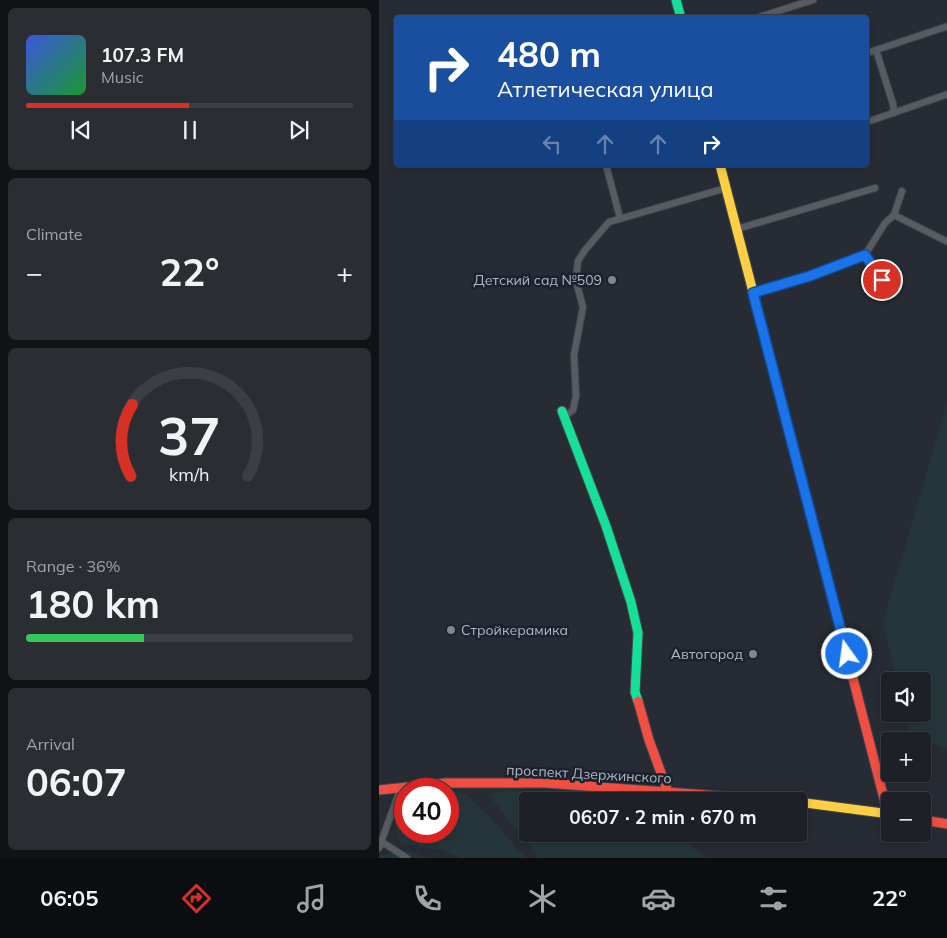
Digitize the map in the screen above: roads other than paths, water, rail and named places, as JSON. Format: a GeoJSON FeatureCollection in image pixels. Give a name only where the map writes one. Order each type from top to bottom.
{"type":"FeatureCollection","features":[{"type":"Feature","properties":{"kind":"street"},"geometry":{"type":"LineString","coordinates":[[676,0],[680,15]]}},
{"type":"Feature","properties":{"kind":"street"},"geometry":{"type":"LineString","coordinates":[[766,15],[813,0]]}},
{"type":"Feature","properties":{"kind":"street"},"geometry":{"type":"LineString","coordinates":[[869,52],[947,26]]}},
{"type":"Feature","properties":{"kind":"street"},"geometry":{"type":"LineString","coordinates":[[875,50],[893,104],[894,113]]}},
{"type":"Feature","properties":{"kind":"street"},"geometry":{"type":"LineString","coordinates":[[869,121],[947,94]]}},
{"type":"Feature","properties":{"kind":"street"},"geometry":{"type":"LineString","coordinates":[[607,167],[620,218]]}},
{"type":"Feature","properties":{"kind":"street"},"geometry":{"type":"LineString","coordinates":[[721,167],[883,792]]}},
{"type":"Feature","properties":{"kind":"street"},"geometry":{"type":"LineString","coordinates":[[667,792],[635,692],[638,633],[631,602],[606,526],[563,414],[573,410],[576,396],[574,355],[583,307],[577,281],[578,261],[585,250],[609,222],[726,188]]}},
{"type":"Feature","properties":{"kind":"street"},"geometry":{"type":"LineString","coordinates":[[737,229],[875,188]]}},
{"type":"Feature","properties":{"kind":"street"},"geometry":{"type":"LineString","coordinates":[[753,293],[810,276],[865,255],[885,223],[894,215],[902,192]]}},
{"type":"Feature","properties":{"kind":"street"},"geometry":{"type":"LineString","coordinates":[[894,215],[947,242]]}},
{"type":"Feature","properties":{"kind":"street"},"geometry":{"type":"LineString","coordinates":[[865,255],[890,292]]}},
{"type":"Feature","properties":{"kind":"street","name":"проспект Дзержинского"},"geometry":{"type":"LineString","coordinates":[[459,783],[545,783],[667,792]]}},
{"type":"Feature","properties":{"kind":"street"},"geometry":{"type":"LineString","coordinates":[[807,803],[881,813]]}},
{"type":"Feature","properties":{"kind":"street"},"geometry":{"type":"LineString","coordinates":[[394,806],[380,845],[407,858]]}},
{"type":"Feature","properties":{"kind":"street"},"geometry":{"type":"LineString","coordinates":[[931,821],[947,824]]}},
{"type":"Feature","properties":{"kind":"place","name":"Детский сад №509"},"geometry":{"type":"Point","coordinates":[612,280]}},
{"type":"Feature","properties":{"kind":"place","name":"Стройкерамика"},"geometry":{"type":"Point","coordinates":[451,630]}},
{"type":"Feature","properties":{"kind":"place","name":"Автогород"},"geometry":{"type":"Point","coordinates":[753,654]}}]}
